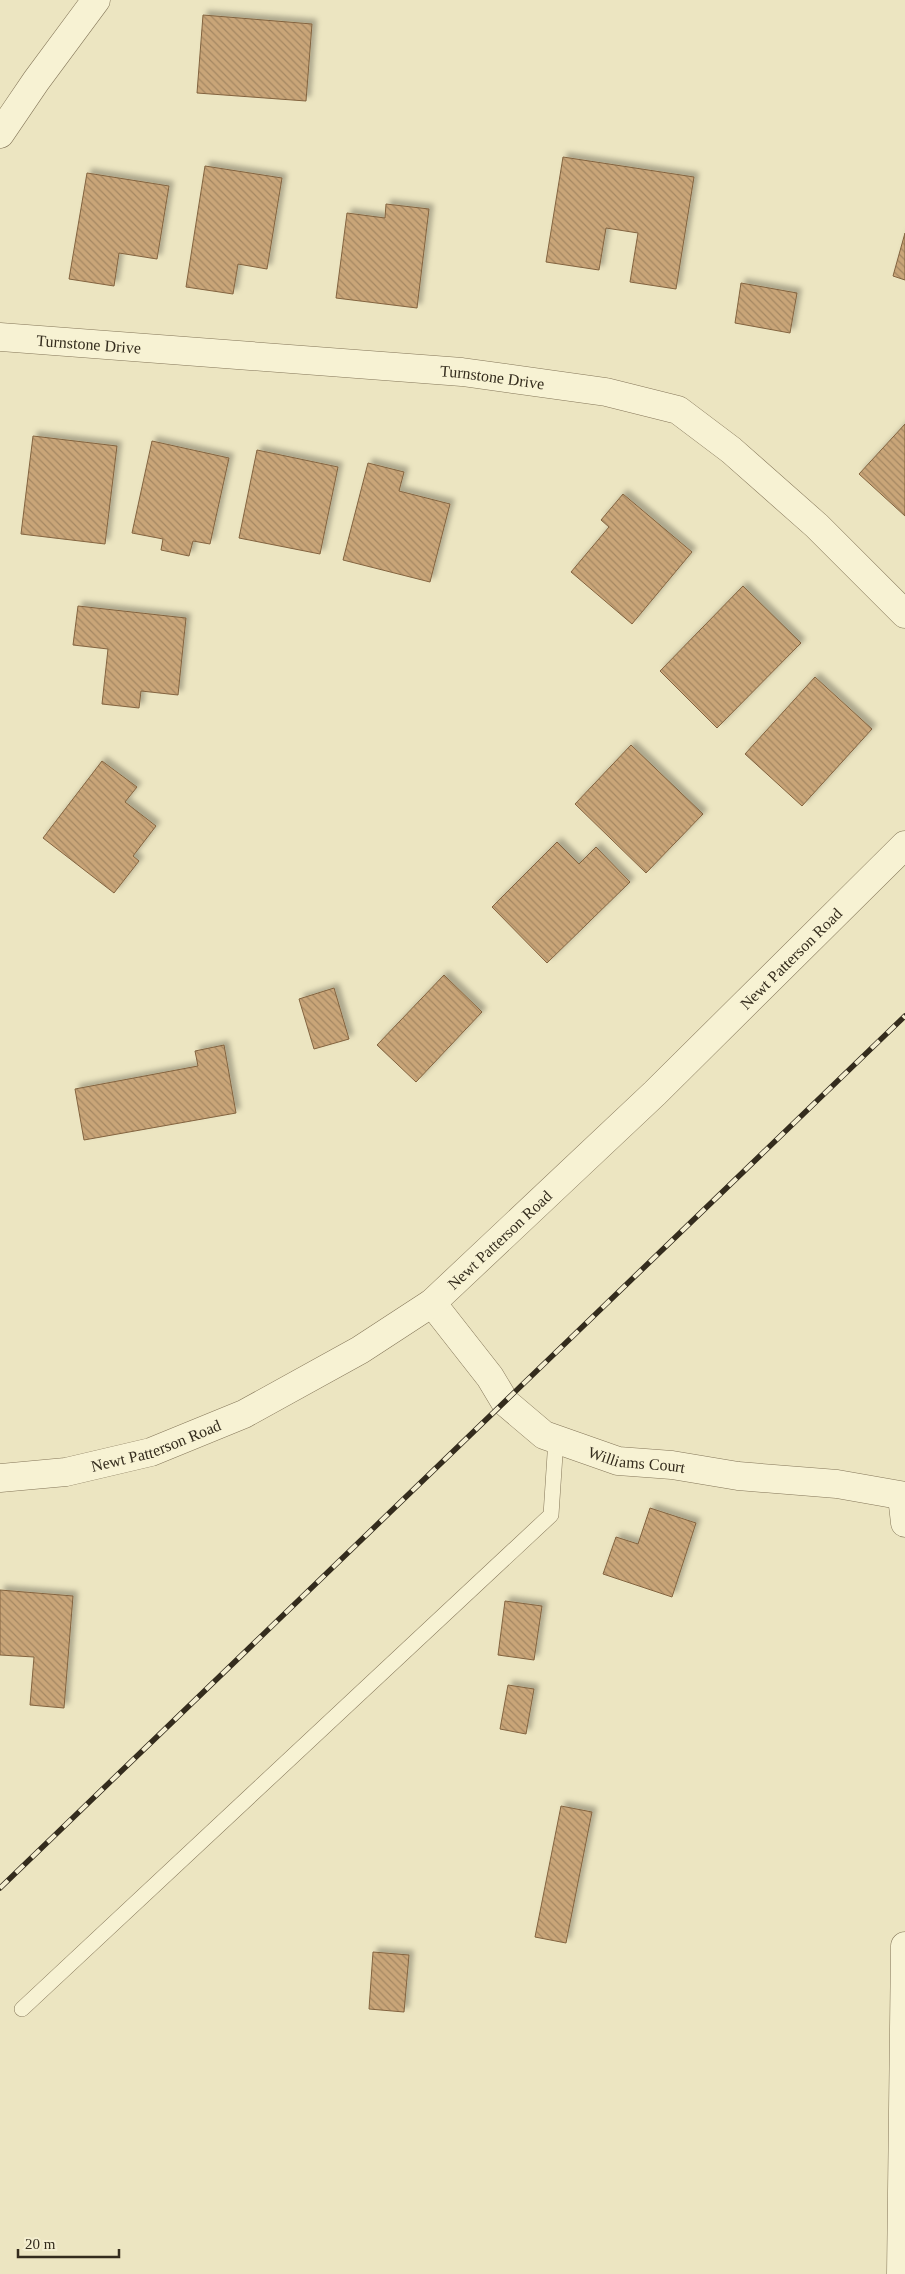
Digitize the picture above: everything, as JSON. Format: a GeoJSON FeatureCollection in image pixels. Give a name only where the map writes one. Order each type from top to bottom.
{"type":"FeatureCollection","features":[{"type":"Feature","properties":{"kind":"street"},"geometry":{"type":"LineString","coordinates":[[0,134],[36,81],[96,0]]}},
{"type":"Feature","properties":{"kind":"street","name":"Turnstone Drive"},"geometry":{"type":"LineString","coordinates":[[0,337],[462,372],[606,392],[678,410],[731,450],[817,526],[905,614]]}},
{"type":"Feature","properties":{"kind":"street","name":"Newt Patterson Road"},"geometry":{"type":"LineString","coordinates":[[0,1478],[66,1472],[151,1452],[244,1414],[360,1350],[432,1303],[655,1093],[905,845]]}},
{"type":"Feature","properties":{"kind":"street","name":"Williams Court"},"geometry":{"type":"LineString","coordinates":[[432,1303],[490,1377],[505,1402],[544,1435],[618,1461],[672,1465],[738,1476],[837,1484],[904,1496]]}},
{"type":"Feature","properties":{"kind":"street"},"geometry":{"type":"LineString","coordinates":[[904,1496],[905,1523]]}},
{"type":"Feature","properties":{"kind":"street"},"geometry":{"type":"LineString","coordinates":[[901,2274],[905,1946]]}},
{"type":"Feature","properties":{"kind":"lane"},"geometry":{"type":"LineString","coordinates":[[22,2009],[551,1515],[556,1439]]}},
{"type":"Feature","properties":{"kind":"building"},"geometry":{"type":"Polygon","coordinates":[[[203,15],[312,24],[306,101],[197,93],[203,15]]]}},
{"type":"Feature","properties":{"kind":"building"},"geometry":{"type":"Polygon","coordinates":[[[563,157],[694,177],[676,289],[630,282],[638,233],[606,228],[599,270],[546,262],[563,157]]]}},
{"type":"Feature","properties":{"kind":"building"},"geometry":{"type":"Polygon","coordinates":[[[205,166],[282,178],[267,269],[238,264],[233,294],[186,287],[205,166]]]}},
{"type":"Feature","properties":{"kind":"building"},"geometry":{"type":"Polygon","coordinates":[[[87,173],[169,186],[157,259],[119,253],[114,286],[69,279],[87,173]]]}},
{"type":"Feature","properties":{"kind":"building"},"geometry":{"type":"Polygon","coordinates":[[[386,204],[429,209],[417,308],[336,298],[347,213],[385,218],[386,204]]]}},
{"type":"Feature","properties":{"kind":"building"},"geometry":{"type":"Polygon","coordinates":[[[905,233],[905,280],[893,276],[905,233]]]}},
{"type":"Feature","properties":{"kind":"building"},"geometry":{"type":"Polygon","coordinates":[[[741,283],[797,293],[790,333],[735,323],[741,283]]]}},
{"type":"Feature","properties":{"kind":"building"},"geometry":{"type":"Polygon","coordinates":[[[905,424],[905,516],[859,474],[905,424]]]}},
{"type":"Feature","properties":{"kind":"building"},"geometry":{"type":"Polygon","coordinates":[[[33,436],[117,446],[105,544],[21,534],[33,436]]]}},
{"type":"Feature","properties":{"kind":"building"},"geometry":{"type":"Polygon","coordinates":[[[152,441],[229,458],[210,544],[193,541],[189,556],[161,550],[163,539],[132,533],[152,441]]]}},
{"type":"Feature","properties":{"kind":"building"},"geometry":{"type":"Polygon","coordinates":[[[257,450],[338,467],[320,554],[239,538],[257,450]]]}},
{"type":"Feature","properties":{"kind":"building"},"geometry":{"type":"Polygon","coordinates":[[[368,463],[404,472],[399,491],[450,504],[430,582],[343,560],[368,463]]]}},
{"type":"Feature","properties":{"kind":"building"},"geometry":{"type":"Polygon","coordinates":[[[623,494],[692,552],[632,624],[571,572],[609,527],[601,520],[623,494]]]}},
{"type":"Feature","properties":{"kind":"building"},"geometry":{"type":"Polygon","coordinates":[[[743,586],[801,643],[717,728],[660,671],[743,586]]]}},
{"type":"Feature","properties":{"kind":"building"},"geometry":{"type":"Polygon","coordinates":[[[78,606],[186,618],[178,695],[141,691],[139,708],[102,704],[108,649],[73,645],[78,606]]]}},
{"type":"Feature","properties":{"kind":"building"},"geometry":{"type":"Polygon","coordinates":[[[815,677],[872,729],[802,806],[745,754],[815,677]]]}},
{"type":"Feature","properties":{"kind":"building"},"geometry":{"type":"Polygon","coordinates":[[[631,745],[703,814],[646,873],[575,804],[631,745]]]}},
{"type":"Feature","properties":{"kind":"building"},"geometry":{"type":"Polygon","coordinates":[[[102,761],[137,787],[125,802],[156,826],[133,856],[139,861],[114,893],[43,838],[102,761]]]}},
{"type":"Feature","properties":{"kind":"building"},"geometry":{"type":"Polygon","coordinates":[[[557,842],[579,864],[596,847],[630,882],[547,963],[492,907],[557,842]]]}},
{"type":"Feature","properties":{"kind":"building"},"geometry":{"type":"Polygon","coordinates":[[[444,975],[482,1012],[416,1082],[377,1045],[444,975]]]}},
{"type":"Feature","properties":{"kind":"building"},"geometry":{"type":"Polygon","coordinates":[[[334,988],[349,1039],[314,1049],[299,999],[334,988]]]}},
{"type":"Feature","properties":{"kind":"building"},"geometry":{"type":"Polygon","coordinates":[[[224,1045],[236,1113],[84,1140],[75,1089],[198,1066],[195,1051],[224,1045]]]}},
{"type":"Feature","properties":{"kind":"building"},"geometry":{"type":"Polygon","coordinates":[[[650,1508],[696,1523],[672,1597],[603,1574],[616,1537],[638,1544],[650,1508]]]}},
{"type":"Feature","properties":{"kind":"building"},"geometry":{"type":"Polygon","coordinates":[[[0,1590],[73,1596],[64,1708],[30,1705],[34,1657],[0,1655],[0,1590]]]}},
{"type":"Feature","properties":{"kind":"building"},"geometry":{"type":"Polygon","coordinates":[[[505,1601],[542,1606],[534,1660],[498,1655],[505,1601]]]}},
{"type":"Feature","properties":{"kind":"building"},"geometry":{"type":"Polygon","coordinates":[[[508,1685],[534,1689],[526,1734],[500,1729],[508,1685]]]}},
{"type":"Feature","properties":{"kind":"building"},"geometry":{"type":"Polygon","coordinates":[[[561,1806],[592,1812],[566,1943],[535,1937],[561,1806]]]}},
{"type":"Feature","properties":{"kind":"building"},"geometry":{"type":"Polygon","coordinates":[[[373,1952],[409,1955],[404,2012],[369,2009],[373,1952]]]}},
{"type":"Feature","properties":{"kind":"railway"},"geometry":{"type":"LineString","coordinates":[[0,1888],[905,1016]]}}]}
